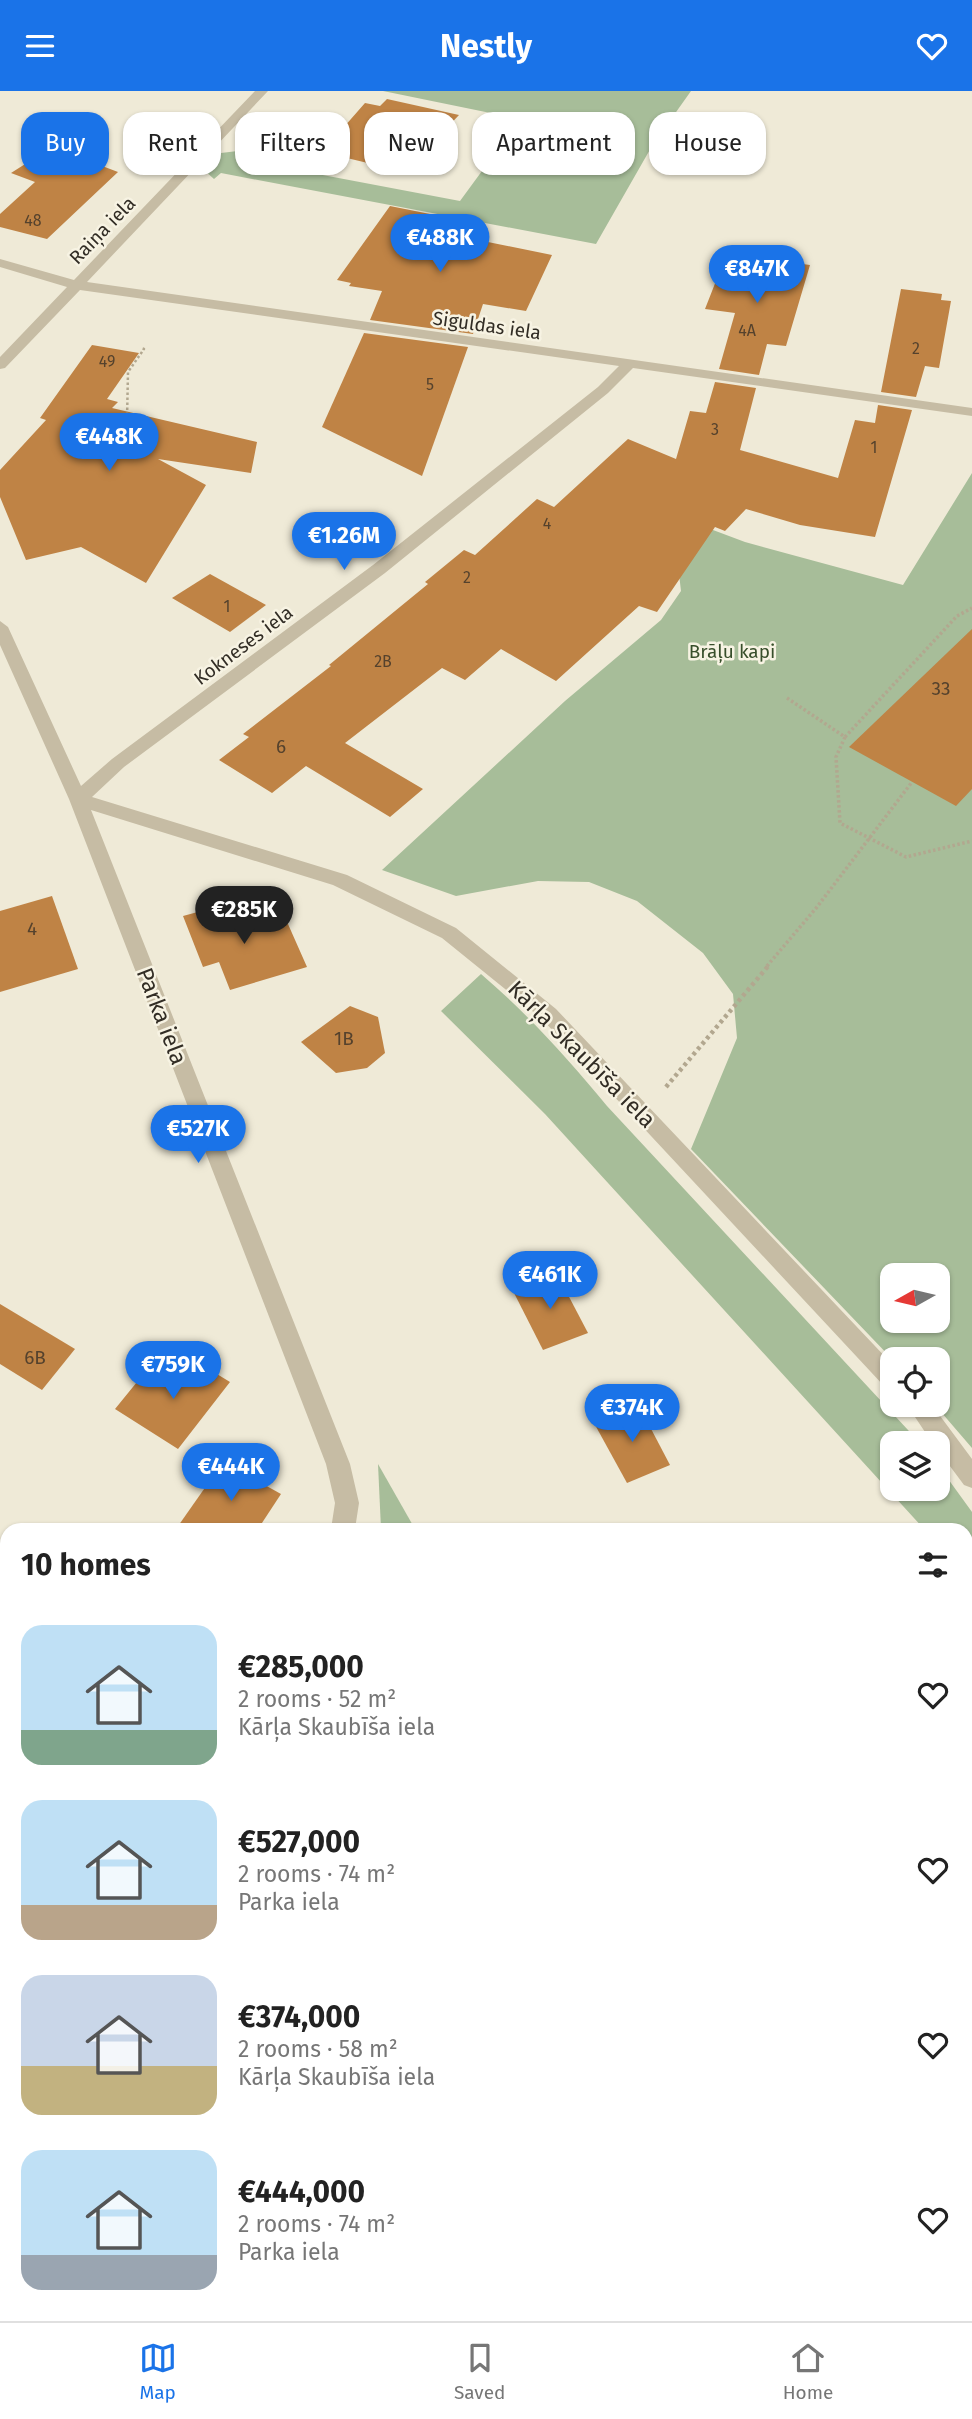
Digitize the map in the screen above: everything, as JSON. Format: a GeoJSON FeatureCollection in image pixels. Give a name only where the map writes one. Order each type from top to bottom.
{"type":"FeatureCollection","features":[{"type":"Feature","properties":{"kind":"street","name":"Raiņa iela"},"geometry":{"type":"LineString","coordinates":[[0,365],[262,91]]}},
{"type":"Feature","properties":{"kind":"street","name":"Siguldas iela"},"geometry":{"type":"LineString","coordinates":[[0,263],[76,285],[972,412]]}},
{"type":"Feature","properties":{"kind":"street","name":"Kokneses iela"},"geometry":{"type":"LineString","coordinates":[[78,799],[118,763],[389,561],[603,390],[628,365]]}},
{"type":"Feature","properties":{"kind":"street","name":"Parka iela"},"geometry":{"type":"LineString","coordinates":[[0,627],[78,799],[338,1464],[347,1503],[345,1523]]}},
{"type":"Feature","properties":{"kind":"street","name":"Kārļa Skaubīša iela"},"geometry":{"type":"LineString","coordinates":[[78,799],[340,880],[449,933],[549,1014],[880,1366]]}},
{"type":"Feature","properties":{"kind":"street"},"geometry":{"type":"LineString","coordinates":[[927,1417],[972,1477]]}},
{"type":"Feature","properties":{"kind":"path"},"geometry":{"type":"LineString","coordinates":[[127,420],[128,372],[144,349],[141,348]]}},
{"type":"Feature","properties":{"kind":"path"},"geometry":{"type":"LineString","coordinates":[[972,608],[957,617],[845,737],[836,757],[840,823],[906,857],[972,841]]}},
{"type":"Feature","properties":{"kind":"path"},"geometry":{"type":"LineString","coordinates":[[787,698],[845,737]]}},
{"type":"Feature","properties":{"kind":"path"},"geometry":{"type":"LineString","coordinates":[[643,1115],[811,915],[912,782]]}},
{"type":"Feature","properties":{"kind":"green space"},"geometry":{"type":"Polygon","coordinates":[[[383,91],[691,91],[676,112],[649,112],[649,151],[596,244],[221,173],[221,153],[235,151],[235,175],[323,175],[460,201],[479,175],[635,175],[635,112],[486,112],[383,91]]]}},
{"type":"Feature","properties":{"kind":"green space","name":"Brāļu kapi"},"geometry":{"type":"Polygon","coordinates":[[[972,473],[972,1448],[945,1417],[950,1417],[950,1347],[881,1347],[691,1149],[737,1038],[733,994],[703,953],[637,901],[589,882],[538,881],[456,896],[382,870],[565,701],[661,620],[681,591],[677,557],[665,512],[745,542],[903,585],[972,473]]]}},
{"type":"Feature","properties":{"kind":"green space"},"geometry":{"type":"Polygon","coordinates":[[[481,974],[547,1037],[607,1106],[880,1400],[880,1417],[896,1417],[909,1431],[880,1431],[880,1481],[545,1114],[441,1011],[481,974]]]}},
{"type":"Feature","properties":{"kind":"green space"},"geometry":{"type":"Polygon","coordinates":[[[378,1464],[412,1523],[381,1523],[378,1464]]]}},
{"type":"Feature","properties":{"kind":"green space"},"geometry":{"type":"Polygon","coordinates":[[[950,1482],[972,1512],[972,1523],[919,1523],[898,1501],[950,1501],[950,1482]]]}},
{"type":"Feature","properties":{"kind":"building"},"geometry":{"type":"Polygon","coordinates":[[[387,99],[446,112],[364,112],[364,162],[350,159],[350,120],[365,103],[380,106],[387,99]]]}},
{"type":"Feature","properties":{"kind":"building"},"geometry":{"type":"Polygon","coordinates":[[[21,167],[21,175],[109,175],[109,169],[118,172],[47,239],[0,227],[0,214],[35,182],[11,173],[21,167]]]}},
{"type":"Feature","properties":{"kind":"building"},"geometry":{"type":"Polygon","coordinates":[[[390,206],[440,216],[429,230],[552,255],[526,311],[483,304],[473,334],[370,320],[382,291],[349,286],[351,283],[337,280],[390,206]]]}},
{"type":"Feature","properties":{"kind":"building"},"geometry":{"type":"Polygon","coordinates":[[[754,247],[789,257],[788,262],[810,265],[786,346],[767,344],[759,375],[719,369],[735,313],[705,309],[725,258],[731,259],[734,253],[752,256],[754,247]]]}},
{"type":"Feature","properties":{"kind":"building"},"geometry":{"type":"Polygon","coordinates":[[[901,289],[942,294],[941,300],[951,301],[939,368],[925,366],[916,397],[881,392],[901,289]]]}},
{"type":"Feature","properties":{"kind":"building"},"geometry":{"type":"Polygon","coordinates":[[[364,333],[468,347],[422,476],[322,427],[364,333]]]}},
{"type":"Feature","properties":{"kind":"building"},"geometry":{"type":"Polygon","coordinates":[[[92,345],[139,353],[107,399],[118,402],[112,408],[257,442],[251,473],[158,459],[206,485],[146,583],[81,547],[26,560],[0,497],[0,470],[46,420],[40,418],[92,345]]]}},
{"type":"Feature","properties":{"kind":"building"},"geometry":{"type":"Polygon","coordinates":[[[715,382],[756,388],[740,450],[838,478],[855,420],[875,423],[878,405],[912,410],[875,537],[800,525],[746,509],[725,531],[715,527],[657,612],[639,606],[556,681],[501,649],[465,680],[442,668],[345,743],[423,789],[390,817],[306,766],[272,793],[219,760],[249,737],[243,734],[331,666],[329,665],[428,584],[425,582],[464,550],[475,555],[537,499],[554,507],[628,439],[676,459],[690,411],[706,413],[715,382]]]}},
{"type":"Feature","properties":{"kind":"building"},"geometry":{"type":"Polygon","coordinates":[[[210,574],[266,605],[230,632],[172,598],[210,574]]]}},
{"type":"Feature","properties":{"kind":"building"},"geometry":{"type":"Polygon","coordinates":[[[972,629],[972,789],[956,806],[849,747],[972,629]]]}},
{"type":"Feature","properties":{"kind":"building"},"geometry":{"type":"Polygon","coordinates":[[[52,896],[78,969],[0,992],[0,911],[52,896]]]}},
{"type":"Feature","properties":{"kind":"building"},"geometry":{"type":"Polygon","coordinates":[[[227,904],[234,921],[244,918],[247,926],[284,915],[307,967],[230,990],[219,962],[203,967],[183,916],[227,904]]]}},
{"type":"Feature","properties":{"kind":"building"},"geometry":{"type":"Polygon","coordinates":[[[350,1006],[378,1017],[385,1053],[367,1068],[336,1073],[301,1042],[350,1006]]]}},
{"type":"Feature","properties":{"kind":"building"},"geometry":{"type":"Polygon","coordinates":[[[556,1272],[588,1333],[543,1350],[512,1289],[556,1272]]]}},
{"type":"Feature","properties":{"kind":"building"},"geometry":{"type":"Polygon","coordinates":[[[0,1304],[75,1349],[42,1390],[0,1364],[0,1304]]]}},
{"type":"Feature","properties":{"kind":"building"},"geometry":{"type":"Polygon","coordinates":[[[189,1357],[230,1382],[178,1449],[115,1409],[150,1366],[170,1379],[189,1357]]]}},
{"type":"Feature","properties":{"kind":"building"},"geometry":{"type":"Polygon","coordinates":[[[638,1404],[670,1465],[627,1483],[594,1423],[638,1404]]]}},
{"type":"Feature","properties":{"kind":"building"},"geometry":{"type":"Polygon","coordinates":[[[223,1462],[281,1494],[262,1523],[180,1523],[223,1462]]]}}]}
